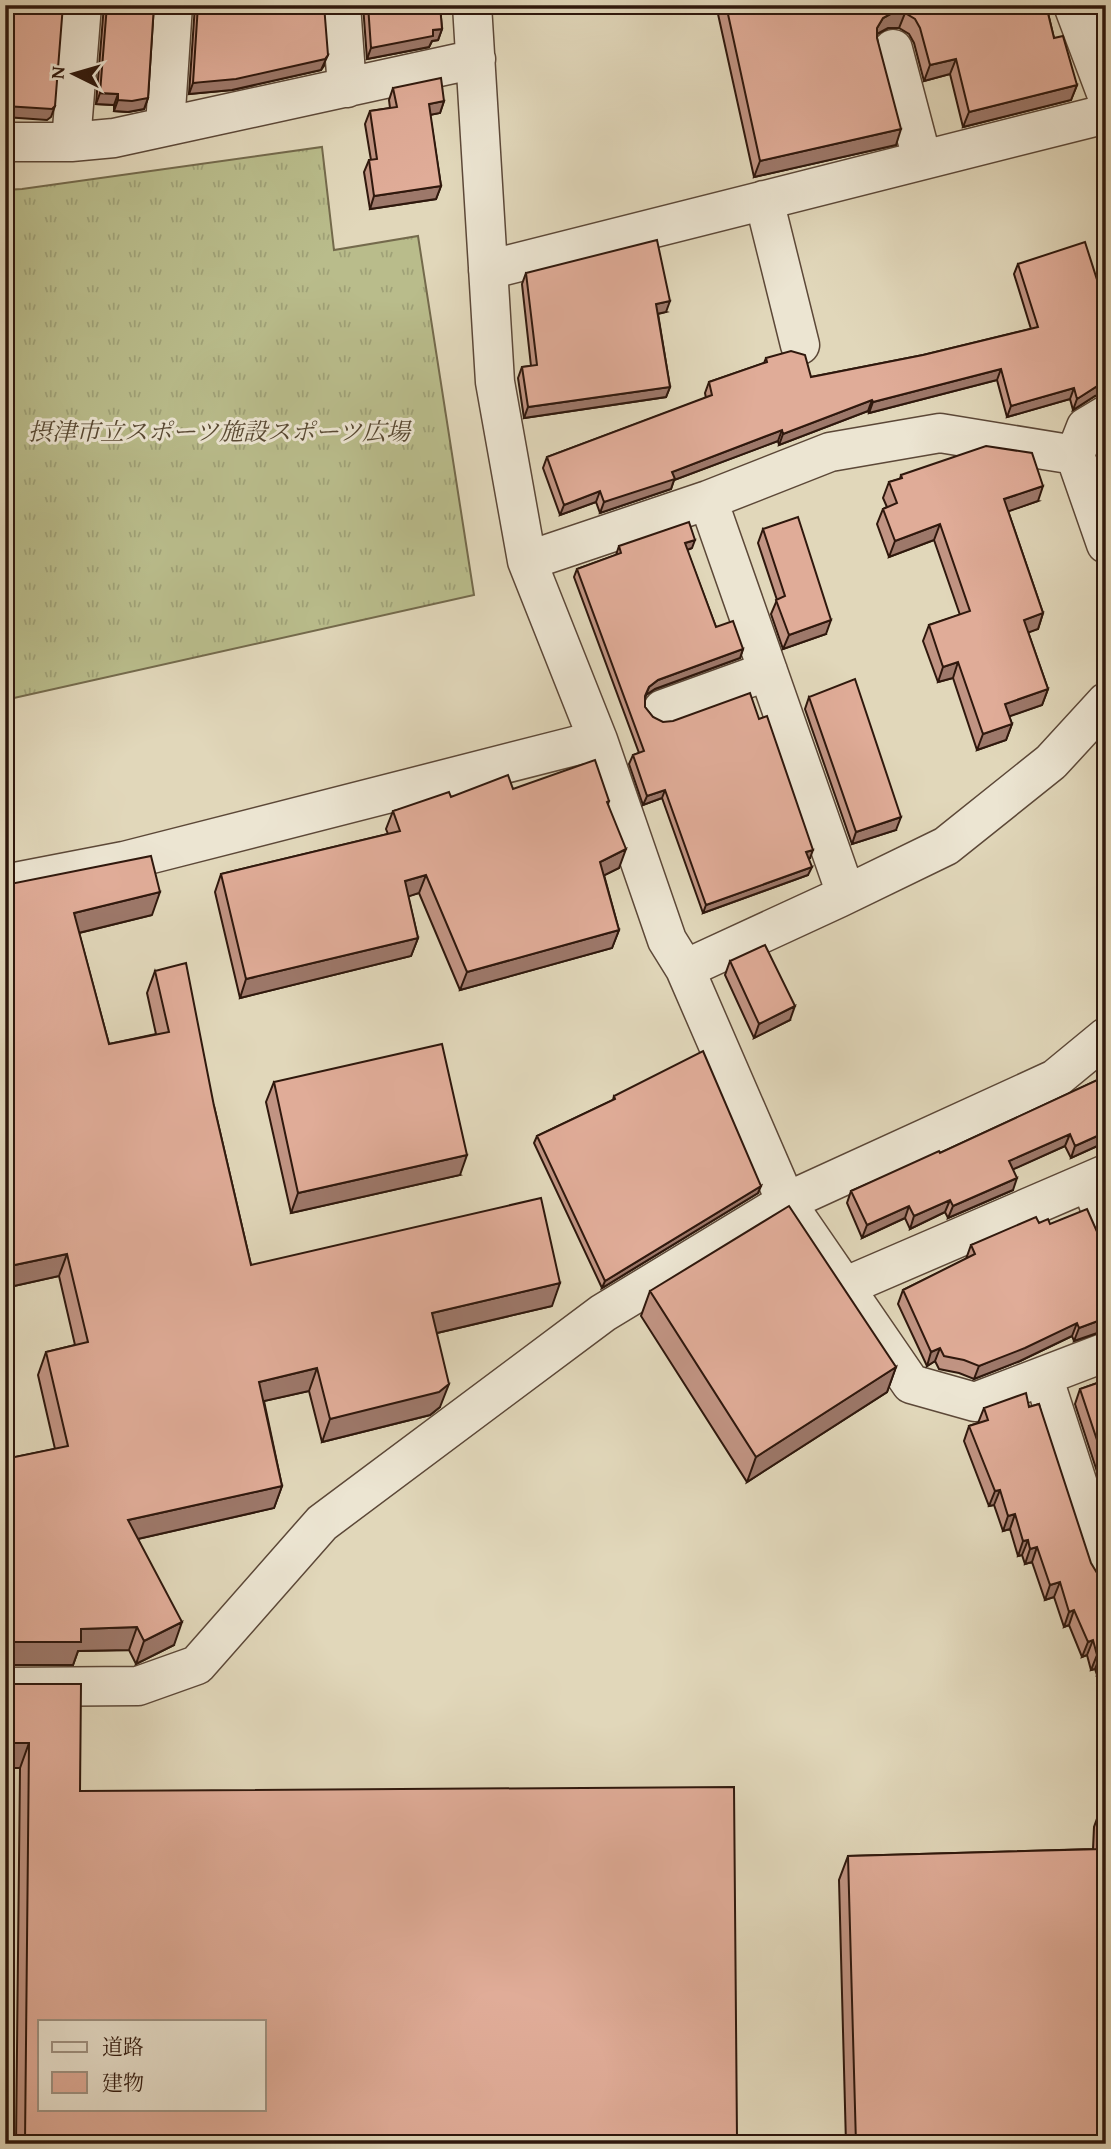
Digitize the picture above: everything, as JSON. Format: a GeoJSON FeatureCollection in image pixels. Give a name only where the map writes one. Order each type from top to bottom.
{"type":"FeatureCollection","features":[{"type":"Feature","properties":{"kind":"street"},"geometry":{"type":"LineString","coordinates":[[71,142],[82,5]]}},
{"type":"Feature","properties":{"kind":"street"},"geometry":{"type":"LineString","coordinates":[[165,126],[173,5]]}},
{"type":"Feature","properties":{"kind":"street"},"geometry":{"type":"LineString","coordinates":[[341,5],[347,88]]}},
{"type":"Feature","properties":{"kind":"street"},"geometry":{"type":"LineString","coordinates":[[472,5],[495,382],[527,561],[598,740],[667,940],[685,969],[786,1202],[911,1384],[975,1402],[1106,1352]]}},
{"type":"Feature","properties":{"kind":"street"},"geometry":{"type":"LineString","coordinates":[[1073,5],[1106,93]]}},
{"type":"Feature","properties":{"kind":"street"},"geometry":{"type":"LineString","coordinates":[[893,49],[922,159]]}},
{"type":"Feature","properties":{"kind":"street"},"geometry":{"type":"LineString","coordinates":[[5,142],[71,142],[114,138],[476,60]]}},
{"type":"Feature","properties":{"kind":"street"},"geometry":{"type":"LineString","coordinates":[[488,270],[1106,114]]}},
{"type":"Feature","properties":{"kind":"street"},"geometry":{"type":"LineString","coordinates":[[764,200],[800,345]]}},
{"type":"Feature","properties":{"kind":"street"},"geometry":{"type":"LineString","coordinates":[[1106,415],[1086,427],[1075,455],[1106,544]]}},
{"type":"Feature","properties":{"kind":"street"},"geometry":{"type":"LineString","coordinates":[[527,561],[708,500],[830,452],[940,433],[1075,455]]}},
{"type":"Feature","properties":{"kind":"street"},"geometry":{"type":"LineString","coordinates":[[708,500],[846,894]]}},
{"type":"Feature","properties":{"kind":"street"},"geometry":{"type":"LineString","coordinates":[[663,709],[768,671]]}},
{"type":"Feature","properties":{"kind":"street"},"geometry":{"type":"LineString","coordinates":[[685,969],[946,846],[1051,762],[1106,702]]}},
{"type":"Feature","properties":{"kind":"street"},"geometry":{"type":"LineString","coordinates":[[5,884],[124,861],[598,740]]}},
{"type":"Feature","properties":{"kind":"street"},"geometry":{"type":"LineString","coordinates":[[5,1687],[138,1686],[197,1665],[323,1523],[603,1313],[786,1202],[1055,1079],[1106,1037]]}},
{"type":"Feature","properties":{"kind":"street"},"geometry":{"type":"LineString","coordinates":[[844,1287],[1098,1179],[1106,1225]]}},
{"type":"Feature","properties":{"kind":"street"},"geometry":{"type":"LineString","coordinates":[[1043,1376],[1106,1571]]}},
{"type":"Feature","properties":{"kind":"green space","name":"摂津市立スポーツ施設スポーツ広場"},"geometry":{"type":"Polygon","coordinates":[[[322,147],[334,250],[418,236],[474,595],[5,700],[5,190],[322,147]]]}},
{"type":"Feature","properties":{"kind":"building"},"geometry":{"type":"Polygon","coordinates":[[[5,5],[63,5],[55,106],[52,109],[5,106],[5,5]]]}},
{"type":"Feature","properties":{"kind":"building"},"geometry":{"type":"Polygon","coordinates":[[[107,5],[154,5],[148,98],[118,100],[118,94],[100,93],[107,5]]]}},
{"type":"Feature","properties":{"kind":"building"},"geometry":{"type":"Polygon","coordinates":[[[198,5],[324,5],[328,55],[325,59],[236,79],[193,83],[198,5]]]}},
{"type":"Feature","properties":{"kind":"building"},"geometry":{"type":"Polygon","coordinates":[[[368,5],[440,5],[442,29],[433,30],[433,36],[371,48],[368,5]]]}},
{"type":"Feature","properties":{"kind":"building"},"geometry":{"type":"Polygon","coordinates":[[[726,5],[1046,5],[1054,38],[1063,36],[1077,85],[969,112],[956,59],[930,65],[915,19],[905,13],[894,12],[883,18],[877,28],[877,38],[901,129],[760,161],[726,5]]]}},
{"type":"Feature","properties":{"kind":"building"},"geometry":{"type":"Polygon","coordinates":[[[441,78],[444,101],[429,104],[441,186],[374,196],[369,160],[377,159],[370,111],[397,107],[393,88],[441,78]]]}},
{"type":"Feature","properties":{"kind":"building"},"geometry":{"type":"Polygon","coordinates":[[[657,240],[670,301],[656,304],[670,387],[528,407],[522,367],[537,365],[526,273],[657,240]]]}},
{"type":"Feature","properties":{"kind":"building"},"geometry":{"type":"Polygon","coordinates":[[[1085,242],[1106,308],[1106,383],[1077,399],[1074,388],[1011,406],[1001,369],[873,402],[872,400],[783,434],[782,430],[672,472],[675,479],[604,502],[600,491],[564,505],[547,457],[712,395],[709,382],[767,362],[766,358],[791,351],[805,355],[811,377],[923,355],[1038,327],[1018,264],[1085,242]]]}},
{"type":"Feature","properties":{"kind":"building"},"geometry":{"type":"Polygon","coordinates":[[[986,446],[1032,453],[1043,486],[1004,499],[1043,613],[1024,620],[1048,689],[1005,704],[1012,724],[983,734],[958,662],[943,667],[929,625],[970,611],[940,524],[895,541],[883,509],[897,503],[889,482],[902,478],[901,475],[986,446]]]}},
{"type":"Feature","properties":{"kind":"building"},"geometry":{"type":"Polygon","coordinates":[[[798,517],[831,620],[789,635],[776,600],[785,596],[763,529],[798,517]]]}},
{"type":"Feature","properties":{"kind":"building"},"geometry":{"type":"Polygon","coordinates":[[[689,522],[695,540],[685,543],[716,627],[733,621],[743,649],[658,680],[649,687],[645,696],[645,707],[653,717],[663,722],[673,721],[750,693],[759,719],[767,716],[813,850],[806,852],[812,867],[706,905],[665,790],[647,796],[633,755],[644,751],[577,569],[621,553],[619,546],[689,522]]]}},
{"type":"Feature","properties":{"kind":"building"},"geometry":{"type":"Polygon","coordinates":[[[855,679],[901,817],[856,832],[809,697],[855,679]]]}},
{"type":"Feature","properties":{"kind":"building"},"geometry":{"type":"Polygon","coordinates":[[[595,760],[609,801],[607,802],[626,849],[600,862],[619,930],[467,972],[426,875],[405,881],[418,938],[246,979],[221,874],[400,831],[393,811],[449,792],[451,797],[508,775],[513,789],[595,760]]]}},
{"type":"Feature","properties":{"kind":"building"},"geometry":{"type":"Polygon","coordinates":[[[151,856],[160,892],[74,913],[109,1044],[169,1032],[155,971],[186,963],[214,1106],[251,1265],[541,1198],[560,1283],[432,1313],[449,1384],[439,1392],[330,1419],[317,1368],[259,1382],[282,1486],[128,1520],[182,1622],[144,1641],[137,1627],[81,1629],[81,1642],[5,1644],[5,1459],[68,1446],[46,1352],[88,1342],[67,1254],[5,1267],[5,885],[151,856]]]}},
{"type":"Feature","properties":{"kind":"building"},"geometry":{"type":"Polygon","coordinates":[[[765,945],[795,1006],[759,1024],[730,961],[765,945]]]}},
{"type":"Feature","properties":{"kind":"building"},"geometry":{"type":"Polygon","coordinates":[[[442,1044],[467,1155],[298,1193],[274,1082],[442,1044]]]}},
{"type":"Feature","properties":{"kind":"building"},"geometry":{"type":"Polygon","coordinates":[[[703,1051],[761,1186],[605,1281],[537,1136],[615,1099],[614,1096],[703,1051]]]}},
{"type":"Feature","properties":{"kind":"building"},"geometry":{"type":"Polygon","coordinates":[[[1106,1076],[1106,1132],[1075,1146],[1070,1134],[1009,1161],[1017,1178],[953,1206],[950,1200],[914,1216],[909,1206],[867,1225],[851,1191],[1106,1076]]]}},
{"type":"Feature","properties":{"kind":"building"},"geometry":{"type":"Polygon","coordinates":[[[789,1206],[896,1367],[756,1457],[650,1291],[789,1206]]]}},
{"type":"Feature","properties":{"kind":"building"},"geometry":{"type":"Polygon","coordinates":[[[1087,1209],[1106,1252],[1106,1318],[1079,1328],[1077,1323],[979,1366],[944,1356],[940,1348],[931,1352],[903,1290],[975,1254],[971,1245],[1036,1217],[1039,1223],[1048,1219],[1050,1224],[1087,1209]]]}},
{"type":"Feature","properties":{"kind":"building"},"geometry":{"type":"Polygon","coordinates":[[[1106,1380],[1106,1467],[1080,1389],[1106,1380]]]}},
{"type":"Feature","properties":{"kind":"building"},"geometry":{"type":"Polygon","coordinates":[[[1026,1393],[1029,1407],[1039,1404],[1091,1563],[1097,1573],[1106,1577],[1106,1659],[1103,1660],[1101,1654],[1097,1655],[1093,1640],[1088,1642],[1074,1610],[1069,1612],[1060,1582],[1050,1585],[1037,1547],[1030,1549],[1028,1540],[1023,1541],[1015,1514],[1008,1516],[1000,1490],[995,1491],[969,1426],[988,1420],[984,1408],[1026,1393]]]}},
{"type":"Feature","properties":{"kind":"building"},"geometry":{"type":"Polygon","coordinates":[[[5,1682],[81,1684],[80,1791],[734,1787],[737,2139],[25,2143],[29,1743],[5,1743],[5,1682]]]}},
{"type":"Feature","properties":{"kind":"building"},"geometry":{"type":"Polygon","coordinates":[[[1103,1802],[1106,1802],[1106,2144],[856,2144],[848,1856],[1102,1849],[1103,1802]]]}}]}
